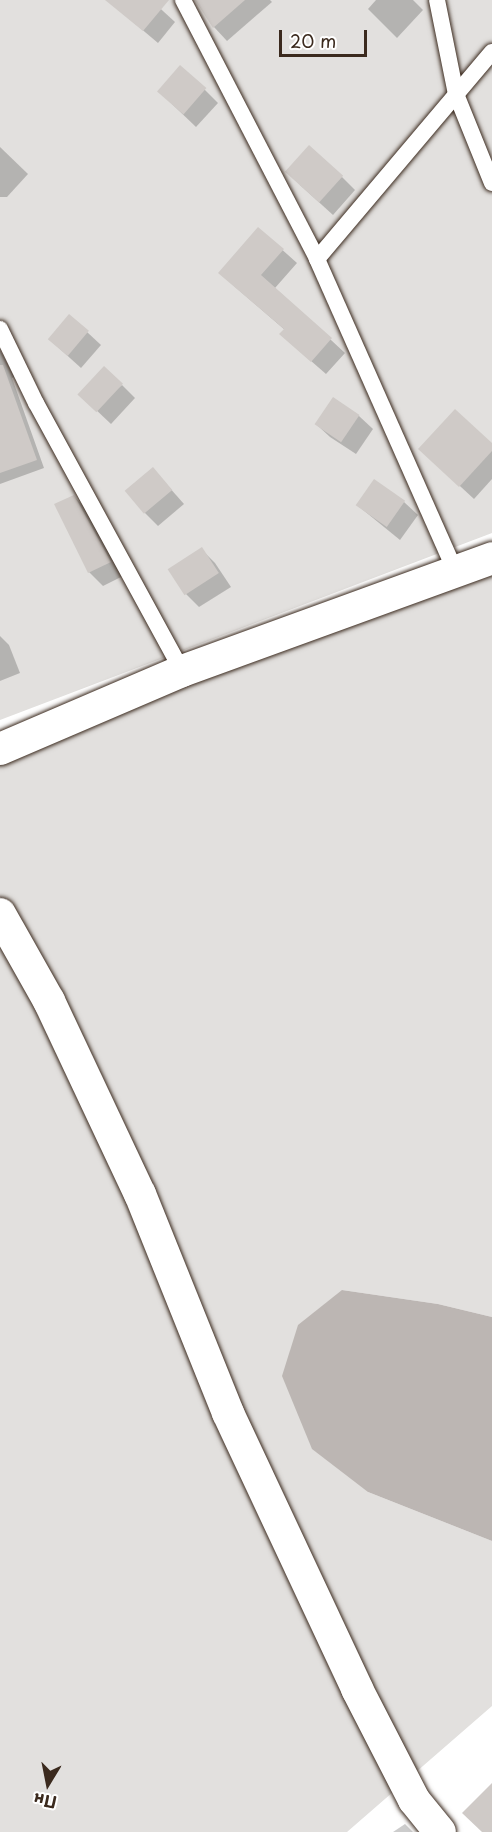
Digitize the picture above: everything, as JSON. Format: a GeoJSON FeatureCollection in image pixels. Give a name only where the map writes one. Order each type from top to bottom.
{"type":"FeatureCollection","features":[{"type":"Feature","properties":{"kind":"street"},"geometry":{"type":"LineString","coordinates":[[0,749],[182,671],[492,558]]}},
{"type":"Feature","properties":{"kind":"street"},"geometry":{"type":"LineString","coordinates":[[0,914],[49,1001],[135,1183],[228,1413],[357,1689],[414,1800],[440,1832]]}},
{"type":"Feature","properties":{"kind":"lane"},"geometry":{"type":"LineString","coordinates":[[183,0],[317,259],[456,572]]}},
{"type":"Feature","properties":{"kind":"lane"},"geometry":{"type":"LineString","coordinates":[[437,0],[456,94],[492,183]]}},
{"type":"Feature","properties":{"kind":"lane"},"geometry":{"type":"LineString","coordinates":[[317,259],[492,52]]}},
{"type":"Feature","properties":{"kind":"lane"},"geometry":{"type":"LineString","coordinates":[[0,329],[36,403],[182,671]]}},
{"type":"Feature","properties":{"kind":"shaded area"},"geometry":{"type":"Polygon","coordinates":[[[0,0],[492,0],[492,533],[0,720],[0,0]]]}},
{"type":"Feature","properties":{"kind":"shaded area"},"geometry":{"type":"Polygon","coordinates":[[[492,558],[492,1317],[438,1304],[342,1290],[368,1492],[492,1541],[492,1706],[347,1832],[0,1832],[0,749],[492,558]]]}},
{"type":"Feature","properties":{"kind":"shaded area"},"geometry":{"type":"Polygon","coordinates":[[[342,1290],[438,1304],[492,1317],[492,1541],[368,1492],[312,1449],[282,1376],[298,1325],[342,1290]]]}},
{"type":"Feature","properties":{"kind":"building"},"geometry":{"type":"Polygon","coordinates":[[[105,0],[169,0],[143,31],[105,0]]]}},
{"type":"Feature","properties":{"kind":"building"},"geometry":{"type":"Polygon","coordinates":[[[195,0],[245,0],[213,28],[195,0]]]}},
{"type":"Feature","properties":{"kind":"building"},"geometry":{"type":"Polygon","coordinates":[[[180,65],[206,88],[183,114],[157,91],[180,65]]]}},
{"type":"Feature","properties":{"kind":"building"},"geometry":{"type":"Polygon","coordinates":[[[309,145],[343,176],[319,203],[285,172],[309,145]]]}},
{"type":"Feature","properties":{"kind":"building"},"geometry":{"type":"Polygon","coordinates":[[[258,227],[284,249],[261,275],[332,338],[311,362],[279,334],[284,329],[218,273],[258,227]]]}},
{"type":"Feature","properties":{"kind":"building"},"geometry":{"type":"Polygon","coordinates":[[[69,314],[89,331],[68,356],[48,339],[69,314]]]}},
{"type":"Feature","properties":{"kind":"building"},"geometry":{"type":"Polygon","coordinates":[[[0,365],[3,365],[37,460],[0,473],[0,365]]]}},
{"type":"Feature","properties":{"kind":"building"},"geometry":{"type":"Polygon","coordinates":[[[104,366],[123,384],[96,412],[77,395],[104,366]]]}},
{"type":"Feature","properties":{"kind":"building"},"geometry":{"type":"Polygon","coordinates":[[[333,397],[360,415],[341,442],[315,424],[333,397]]]}},
{"type":"Feature","properties":{"kind":"building"},"geometry":{"type":"Polygon","coordinates":[[[455,409],[492,443],[492,451],[459,487],[418,449],[455,409]]]}},
{"type":"Feature","properties":{"kind":"building"},"geometry":{"type":"Polygon","coordinates":[[[153,467],[172,490],[144,514],[125,491],[153,467]]]}},
{"type":"Feature","properties":{"kind":"building"},"geometry":{"type":"Polygon","coordinates":[[[374,479],[405,501],[387,527],[356,505],[374,479]]]}},
{"type":"Feature","properties":{"kind":"building"},"geometry":{"type":"Polygon","coordinates":[[[74,495],[111,562],[88,573],[54,504],[74,495]]]}},
{"type":"Feature","properties":{"kind":"building"},"geometry":{"type":"Polygon","coordinates":[[[202,547],[219,573],[184,595],[168,569],[202,547]]]}},
{"type":"Feature","properties":{"kind":"building"},"geometry":{"type":"Polygon","coordinates":[[[492,1783],[492,1832],[482,1832],[462,1813],[492,1783]]]}}]}
